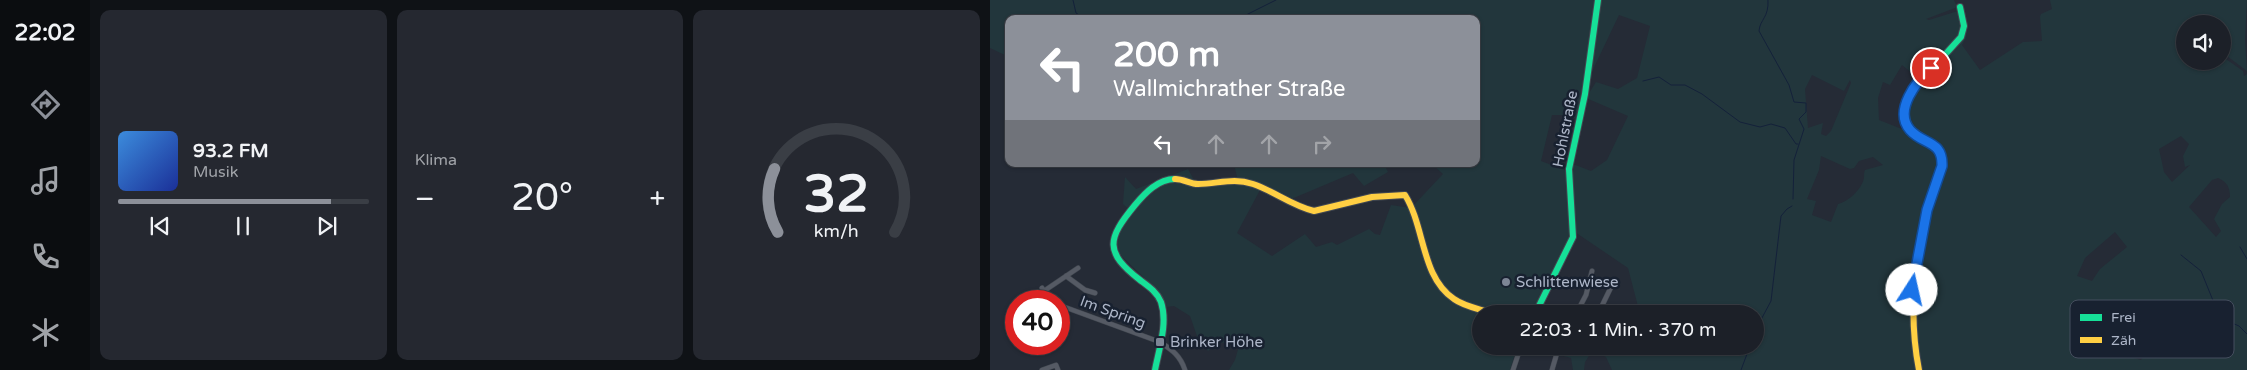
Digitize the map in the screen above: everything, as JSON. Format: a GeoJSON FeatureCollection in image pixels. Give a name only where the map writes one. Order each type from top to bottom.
{"type":"FeatureCollection","features":[{"type":"Feature","properties":{"kind":"street","name":"Hohlstraße"},"geometry":{"type":"LineString","coordinates":[[1539,305],[1573,237],[1569,169],[1585,94],[1598,0]]}},
{"type":"Feature","properties":{"kind":"street"},"geometry":{"type":"LineString","coordinates":[[1920,370],[1915,346],[1912,290],[1927,210],[1942,166],[1942,158],[1940,151],[1910,130],[1906,116],[1906,104],[1918,81],[1961,37],[1964,25],[1960,7]]}},
{"type":"Feature","properties":{"kind":"street"},"geometry":{"type":"LineString","coordinates":[[1155,370],[1163,308],[1158,296],[1149,286],[1114,254],[1112,244],[1126,217],[1141,197],[1163,181],[1180,179],[1192,184],[1200,184],[1237,180],[1255,185],[1305,209],[1314,211],[1397,193],[1404,195],[1416,216],[1434,279],[1452,298],[1472,306]]}},
{"type":"Feature","properties":{"kind":"street"},"geometry":{"type":"LineString","coordinates":[[1044,290],[1078,268]]}},
{"type":"Feature","properties":{"kind":"street"},"geometry":{"type":"LineString","coordinates":[[1581,305],[1586,295],[1592,271]]}},
{"type":"Feature","properties":{"kind":"street","name":"Im Spring"},"geometry":{"type":"LineString","coordinates":[[1066,276],[1085,290],[1095,293]]}},
{"type":"Feature","properties":{"kind":"street"},"geometry":{"type":"LineString","coordinates":[[1602,305],[1614,281]]}},
{"type":"Feature","properties":{"kind":"street","name":"Im Spring"},"geometry":{"type":"LineString","coordinates":[[1070,309],[1160,342]]}},
{"type":"Feature","properties":{"kind":"street"},"geometry":{"type":"LineString","coordinates":[[1160,342],[1174,351],[1182,360],[1185,370]]}},
{"type":"Feature","properties":{"kind":"street"},"geometry":{"type":"LineString","coordinates":[[1513,370],[1517,355]]}},
{"type":"Feature","properties":{"kind":"street"},"geometry":{"type":"LineString","coordinates":[[1552,370],[1556,355]]}},
{"type":"Feature","properties":{"kind":"street"},"geometry":{"type":"LineString","coordinates":[[1042,370],[1056,365],[1058,370]]}},
{"type":"Feature","properties":{"kind":"shaded area"},"geometry":{"type":"Polygon","coordinates":[[[990,0],[1595,0],[1578,119],[1552,115],[1541,161],[1567,171],[1573,164],[1591,171],[1607,160],[1628,116],[1586,98],[1596,82],[1618,89],[1637,78],[1650,26],[1619,15],[1588,80],[1600,0],[1954,0],[1957,7],[1926,19],[1929,20],[1958,11],[1962,25],[1960,37],[1967,29],[1966,38],[1962,45],[1980,70],[2023,42],[2042,41],[2040,17],[2041,14],[2052,9],[2050,0],[2247,0],[2245,40],[2247,71],[2231,59],[2231,15],[2176,15],[2176,70],[2231,70],[2231,63],[2243,71],[2244,76],[2247,74],[2247,370],[1612,370],[1606,357],[1601,355],[1764,355],[1764,305],[1638,305],[1628,268],[1572,230],[1572,237],[1537,305],[1474,305],[1454,297],[1435,279],[1425,259],[1430,272],[1442,290],[1457,301],[1472,307],[1472,355],[1515,355],[1510,370],[1229,370],[1235,360],[1239,346],[1219,342],[1208,351],[1197,336],[1190,316],[1174,306],[1166,307],[1150,284],[1117,251],[1119,235],[1132,212],[1123,204],[1125,177],[1136,189],[1188,169],[1194,180],[1240,183],[1260,190],[1237,233],[1272,256],[1305,234],[1316,247],[1332,242],[1337,245],[1369,229],[1375,234],[1380,235],[1391,205],[1411,208],[1443,174],[1435,167],[1480,167],[1480,15],[1005,15],[1005,55],[990,48],[990,0]],[[1958,39],[1918,78],[1902,65],[1890,85],[1883,82],[1878,98],[1879,120],[1907,131],[1921,140],[1923,138],[1909,123],[1908,105],[1917,84],[1958,39]],[[1812,75],[1805,89],[1808,128],[1823,123],[1821,134],[1826,136],[1831,131],[1851,83],[1850,80],[1844,91],[1812,75]],[[2181,136],[2159,149],[2164,172],[2172,182],[2190,165],[2185,167],[2183,156],[2189,144],[2181,136]],[[1821,156],[1819,170],[1807,199],[1816,201],[1812,215],[1831,222],[1838,204],[1850,198],[1858,191],[1863,182],[1865,170],[1883,165],[1873,157],[1859,161],[1854,168],[1850,169],[1821,156]],[[2218,178],[2212,180],[2189,207],[2216,237],[2221,231],[2214,219],[2222,204],[2230,197],[2229,188],[2224,181],[2218,178]],[[2115,232],[2085,258],[2077,276],[2092,281],[2100,269],[2127,247],[2115,232]]]}},
{"type":"Feature","properties":{"kind":"shaded area"},"geometry":{"type":"Polygon","coordinates":[[[1235,167],[1386,167],[1388,172],[1364,186],[1353,173],[1289,200],[1237,177],[1235,167]]]}},
{"type":"Feature","properties":{"kind":"shaded area"},"geometry":{"type":"Polygon","coordinates":[[[1560,355],[1589,355],[1585,362],[1584,370],[1573,370],[1571,358],[1560,355]]]}},
{"type":"Feature","properties":{"kind":"waterway"},"geometry":{"type":"LineString","coordinates":[[1073,0],[1076,13],[1079,15]]}},
{"type":"Feature","properties":{"kind":"waterway"},"geometry":{"type":"LineString","coordinates":[[1246,15],[1276,0]]}},
{"type":"Feature","properties":{"kind":"waterway"},"geometry":{"type":"LineString","coordinates":[[1768,0],[1766,15],[1759,31],[1789,85],[1794,102],[1806,103],[1806,112],[1799,119],[1804,129],[1794,160],[1793,199]]}},
{"type":"Feature","properties":{"kind":"waterway"},"geometry":{"type":"LineString","coordinates":[[1643,81],[1659,77],[1671,85],[1685,85],[1702,94],[1740,122],[1760,127],[1771,124],[1785,128],[1796,144],[1798,144]]}},
{"type":"Feature","properties":{"kind":"waterway"},"geometry":{"type":"LineString","coordinates":[[1764,314],[1771,301],[1781,216],[1792,206]]}},
{"type":"Feature","properties":{"kind":"waterway"},"geometry":{"type":"LineString","coordinates":[[2240,247],[2247,259]]}},
{"type":"Feature","properties":{"kind":"waterway"},"geometry":{"type":"LineString","coordinates":[[2181,255],[2201,271],[2213,300]]}},
{"type":"Feature","properties":{"kind":"waterway"},"geometry":{"type":"LineString","coordinates":[[2234,324],[2247,334]]}},
{"type":"Feature","properties":{"kind":"waterway"},"geometry":{"type":"LineString","coordinates":[[1741,370],[1747,355]]}},
{"type":"Feature","properties":{"kind":"traffic: fast"},"geometry":{"type":"LineString","coordinates":[[1539,305],[1573,237],[1569,169],[1585,94],[1598,0]]}},
{"type":"Feature","properties":{"kind":"traffic: fast"},"geometry":{"type":"LineString","coordinates":[[1909,127],[1906,109],[1912,91],[1961,37],[1964,26],[1960,7]]}},
{"type":"Feature","properties":{"kind":"traffic: fast"},"geometry":{"type":"LineString","coordinates":[[1155,370],[1161,345],[1164,319],[1161,302],[1157,295],[1120,261],[1115,253],[1114,245],[1119,227],[1143,196],[1163,181],[1175,179]]}},
{"type":"Feature","properties":{"kind":"traffic: slow"},"geometry":{"type":"LineString","coordinates":[[1909,127],[1938,150],[1941,161],[1939,176],[1925,217],[1915,274],[1913,313],[1919,370]]}},
{"type":"Feature","properties":{"kind":"traffic: slow"},"geometry":{"type":"LineString","coordinates":[[1175,179],[1198,184],[1232,181],[1246,182],[1261,187],[1298,206],[1314,211],[1372,197],[1405,195],[1435,278],[1443,290],[1454,299],[1472,307]]}},
{"type":"Feature","properties":{"kind":"place","name":"Schlittenwiese"},"geometry":{"type":"Point","coordinates":[1506,282]}},
{"type":"Feature","properties":{"kind":"place","name":"Brinker Höhe"},"geometry":{"type":"Point","coordinates":[1160,342]}},
{"type":"Feature","properties":{"kind":"route"},"geometry":{"type":"LineString","coordinates":[[1912,290],[1927,210],[1942,166],[1942,158],[1940,151],[1910,130],[1907,124],[1906,104],[1918,81],[1931,68]]}}]}
